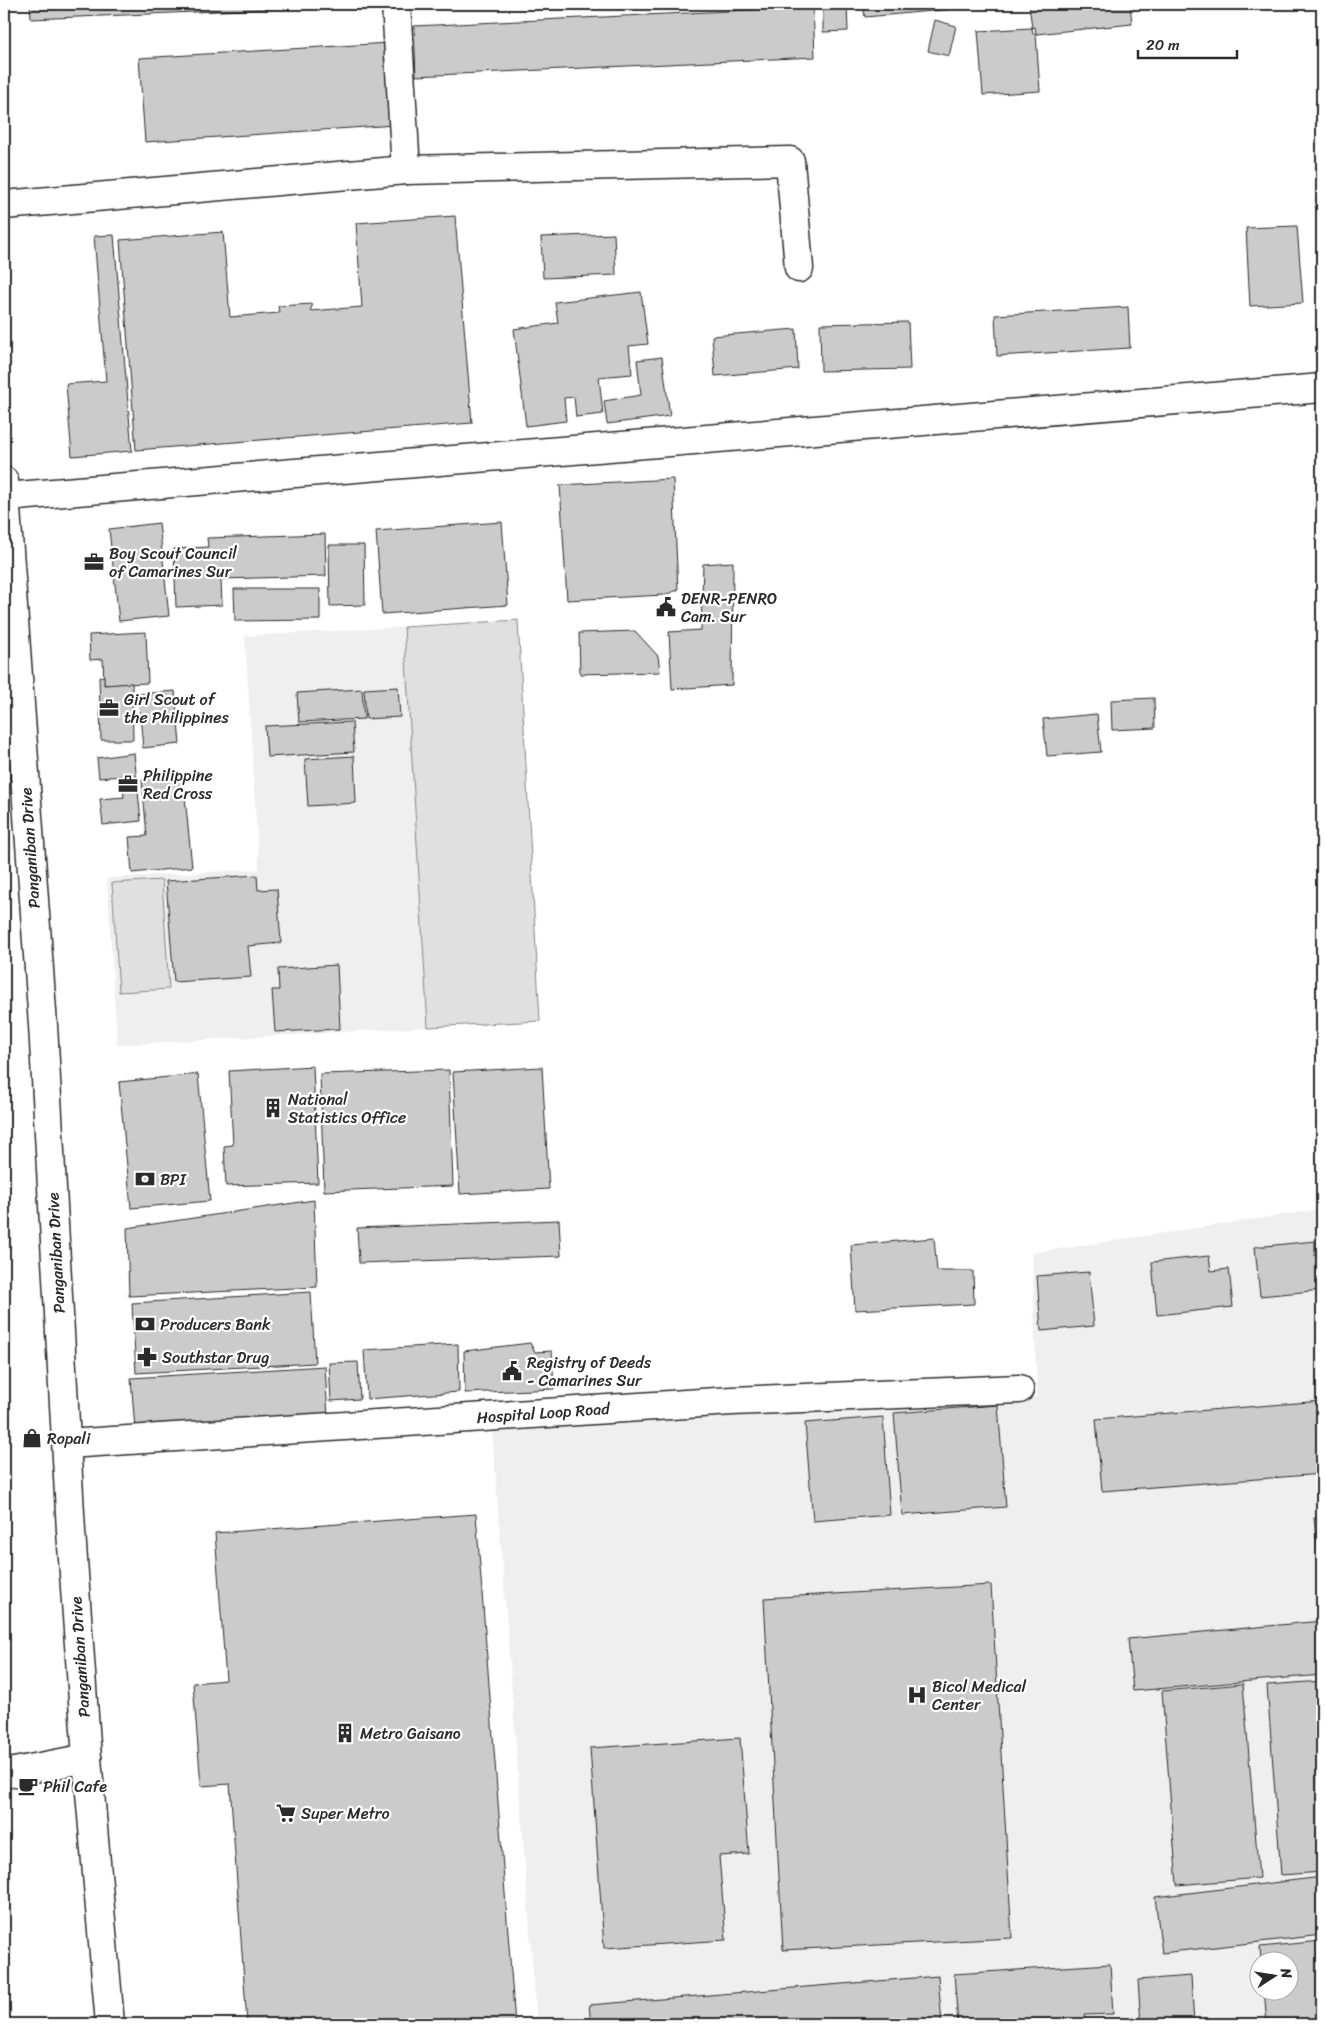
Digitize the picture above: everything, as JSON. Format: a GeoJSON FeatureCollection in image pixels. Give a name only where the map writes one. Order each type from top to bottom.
{"type":"FeatureCollection","features":[{"type":"Feature","properties":{"kind":"street"},"geometry":{"type":"LineString","coordinates":[[396,4],[406,170]]}},
{"type":"Feature","properties":{"kind":"street"},"geometry":{"type":"LineString","coordinates":[[4,205],[406,170],[790,161],[799,268]]}},
{"type":"Feature","properties":{"kind":"street"},"geometry":{"type":"LineString","coordinates":[[5,489],[1322,388]]}},
{"type":"Feature","properties":{"kind":"street","name":"Panganiban Drive"},"geometry":{"type":"LineString","coordinates":[[5,489],[43,1025],[87,1758],[110,2024]]}},
{"type":"Feature","properties":{"kind":"street","name":"Hospital Loop Road"},"geometry":{"type":"LineString","coordinates":[[67,1444],[732,1401],[1019,1389]]}},
{"type":"Feature","properties":{"kind":"street"},"geometry":{"type":"LineString","coordinates":[[4,1774],[87,1758]]}},
{"type":"Feature","properties":{"kind":"shaded area"},"geometry":{"type":"Polygon","coordinates":[[[518,620],[540,1021],[428,1027],[404,627],[518,620]]]}},
{"type":"Feature","properties":{"kind":"shaded area"},"geometry":{"type":"Polygon","coordinates":[[[404,627],[428,1027],[117,1045],[107,878],[259,869],[245,636],[404,627]]]}},
{"type":"Feature","properties":{"kind":"shaded area"},"geometry":{"type":"Polygon","coordinates":[[[162,880],[169,989],[119,992],[112,883],[162,880]]]}},
{"type":"Feature","properties":{"kind":"shaded area","name":"Bicol Medical Center"},"geometry":{"type":"Polygon","coordinates":[[[1322,1209],[1322,2024],[537,2024],[492,1429],[1037,1397],[1032,1253],[1322,1209]]]}},
{"type":"Feature","properties":{"kind":"building"},"geometry":{"type":"Polygon","coordinates":[[[30,4],[289,4],[289,8],[31,19],[30,4]]]}},
{"type":"Feature","properties":{"kind":"building"},"geometry":{"type":"Polygon","coordinates":[[[823,4],[847,4],[848,31],[823,32],[823,4]]]}},
{"type":"Feature","properties":{"kind":"building"},"geometry":{"type":"Polygon","coordinates":[[[863,4],[955,4],[955,9],[865,17],[863,4]]]}},
{"type":"Feature","properties":{"kind":"building"},"geometry":{"type":"Polygon","coordinates":[[[1029,4],[1130,4],[1132,24],[1036,34],[1035,27],[1032,28],[1029,4]]]}},
{"type":"Feature","properties":{"kind":"building"},"geometry":{"type":"Polygon","coordinates":[[[813,7],[815,57],[416,76],[414,26],[813,7]]]}},
{"type":"Feature","properties":{"kind":"building"},"geometry":{"type":"Polygon","coordinates":[[[935,20],[956,26],[949,56],[928,51],[935,20]]]}},
{"type":"Feature","properties":{"kind":"building"},"geometry":{"type":"Polygon","coordinates":[[[1032,28],[1033,34],[1036,34],[1040,91],[983,95],[978,31],[1032,28]]]}},
{"type":"Feature","properties":{"kind":"building"},"geometry":{"type":"Polygon","coordinates":[[[389,43],[395,125],[145,142],[139,58],[389,43]]]}},
{"type":"Feature","properties":{"kind":"building"},"geometry":{"type":"Polygon","coordinates":[[[455,216],[472,423],[136,450],[120,240],[223,232],[230,317],[279,313],[278,306],[313,304],[310,311],[362,307],[356,223],[455,216]]]}},
{"type":"Feature","properties":{"kind":"building"},"geometry":{"type":"Polygon","coordinates":[[[1297,226],[1303,303],[1250,306],[1246,228],[1297,226]]]}},
{"type":"Feature","properties":{"kind":"building"},"geometry":{"type":"Polygon","coordinates":[[[614,234],[616,275],[543,278],[541,237],[614,234]]]}},
{"type":"Feature","properties":{"kind":"building"},"geometry":{"type":"Polygon","coordinates":[[[114,235],[132,451],[72,456],[66,384],[106,381],[94,236],[114,235]]]}},
{"type":"Feature","properties":{"kind":"building"},"geometry":{"type":"Polygon","coordinates":[[[641,292],[648,344],[629,346],[632,374],[599,377],[603,414],[576,417],[574,397],[564,398],[566,421],[526,426],[514,329],[558,323],[555,302],[641,292]]]}},
{"type":"Feature","properties":{"kind":"building"},"geometry":{"type":"Polygon","coordinates":[[[1128,307],[1130,348],[997,356],[995,315],[1128,307]]]}},
{"type":"Feature","properties":{"kind":"building"},"geometry":{"type":"Polygon","coordinates":[[[908,322],[910,369],[821,371],[820,324],[908,322]]]}},
{"type":"Feature","properties":{"kind":"building"},"geometry":{"type":"Polygon","coordinates":[[[796,329],[798,369],[715,376],[712,336],[796,329]]]}},
{"type":"Feature","properties":{"kind":"building"},"geometry":{"type":"Polygon","coordinates":[[[662,357],[670,416],[607,424],[604,401],[641,395],[637,360],[662,357]]]}},
{"type":"Feature","properties":{"kind":"building"},"geometry":{"type":"Polygon","coordinates":[[[673,479],[678,590],[664,595],[567,600],[560,485],[673,479]]]}},
{"type":"Feature","properties":{"kind":"building"},"geometry":{"type":"Polygon","coordinates":[[[502,522],[508,605],[382,614],[376,531],[502,522]]]}},
{"type":"Feature","properties":{"kind":"building"},"geometry":{"type":"Polygon","coordinates":[[[159,523],[169,616],[119,621],[109,529],[159,523]]]}},
{"type":"Feature","properties":{"kind":"building"},"geometry":{"type":"Polygon","coordinates":[[[325,534],[326,576],[221,579],[222,605],[176,607],[174,549],[208,547],[207,538],[325,534]]]}},
{"type":"Feature","properties":{"kind":"building"},"geometry":{"type":"Polygon","coordinates":[[[329,545],[364,545],[365,605],[330,606],[329,545]]]}},
{"type":"Feature","properties":{"kind":"building"},"geometry":{"type":"Polygon","coordinates":[[[733,562],[732,685],[672,689],[669,632],[701,630],[703,564],[733,562]]]}},
{"type":"Feature","properties":{"kind":"building"},"geometry":{"type":"Polygon","coordinates":[[[234,589],[320,589],[320,620],[235,621],[234,589]]]}},
{"type":"Feature","properties":{"kind":"building"},"geometry":{"type":"Polygon","coordinates":[[[635,631],[658,656],[660,672],[580,674],[579,633],[635,631]]]}},
{"type":"Feature","properties":{"kind":"building"},"geometry":{"type":"Polygon","coordinates":[[[146,632],[148,683],[104,685],[103,659],[90,660],[89,635],[146,632]]]}},
{"type":"Feature","properties":{"kind":"building"},"geometry":{"type":"Polygon","coordinates":[[[104,676],[104,685],[132,683],[133,740],[101,740],[99,677],[104,676]]]}},
{"type":"Feature","properties":{"kind":"building"},"geometry":{"type":"Polygon","coordinates":[[[398,687],[400,717],[366,719],[364,689],[398,687]]]}},
{"type":"Feature","properties":{"kind":"building"},"geometry":{"type":"Polygon","coordinates":[[[362,689],[364,719],[299,722],[297,693],[362,689]]]}},
{"type":"Feature","properties":{"kind":"building"},"geometry":{"type":"Polygon","coordinates":[[[175,691],[180,744],[143,748],[138,694],[175,691]]]}},
{"type":"Feature","properties":{"kind":"building"},"geometry":{"type":"Polygon","coordinates":[[[1154,698],[1155,728],[1112,730],[1111,700],[1154,698]]]}},
{"type":"Feature","properties":{"kind":"building"},"geometry":{"type":"Polygon","coordinates":[[[1097,714],[1101,752],[1047,756],[1043,719],[1097,714]]]}},
{"type":"Feature","properties":{"kind":"building"},"geometry":{"type":"Polygon","coordinates":[[[352,722],[354,752],[267,757],[265,726],[352,722]]]}},
{"type":"Feature","properties":{"kind":"building"},"geometry":{"type":"Polygon","coordinates":[[[134,753],[141,821],[103,825],[100,799],[124,797],[121,776],[99,778],[97,758],[134,753]]]}},
{"type":"Feature","properties":{"kind":"building"},"geometry":{"type":"Polygon","coordinates":[[[354,756],[356,803],[308,806],[305,759],[354,756]]]}},
{"type":"Feature","properties":{"kind":"building"},"geometry":{"type":"Polygon","coordinates":[[[183,776],[192,867],[132,873],[129,837],[147,836],[142,780],[183,776]]]}},
{"type":"Feature","properties":{"kind":"building"},"geometry":{"type":"Polygon","coordinates":[[[257,875],[258,890],[277,889],[281,943],[248,946],[251,977],[174,982],[166,881],[257,875]]]}},
{"type":"Feature","properties":{"kind":"building"},"geometry":{"type":"Polygon","coordinates":[[[337,965],[340,1029],[275,1032],[272,990],[279,990],[278,969],[337,965]]]}},
{"type":"Feature","properties":{"kind":"building","name":"National Statistics Office"},"geometry":{"type":"Polygon","coordinates":[[[313,1066],[318,1183],[226,1186],[224,1146],[233,1145],[229,1071],[313,1066]]]}},
{"type":"Feature","properties":{"kind":"building"},"geometry":{"type":"Polygon","coordinates":[[[542,1067],[549,1189],[460,1194],[453,1072],[542,1067]]]}},
{"type":"Feature","properties":{"kind":"building"},"geometry":{"type":"Polygon","coordinates":[[[449,1070],[453,1186],[324,1191],[320,1074],[449,1070]]]}},
{"type":"Feature","properties":{"kind":"building"},"geometry":{"type":"Polygon","coordinates":[[[198,1074],[210,1201],[131,1208],[119,1082],[198,1074]]]}},
{"type":"Feature","properties":{"kind":"building"},"geometry":{"type":"Polygon","coordinates":[[[314,1200],[317,1287],[129,1296],[127,1228],[314,1200]]]}},
{"type":"Feature","properties":{"kind":"building"},"geometry":{"type":"Polygon","coordinates":[[[559,1220],[561,1256],[359,1263],[357,1228],[559,1220]]]}},
{"type":"Feature","properties":{"kind":"building"},"geometry":{"type":"Polygon","coordinates":[[[934,1238],[937,1271],[973,1271],[974,1304],[855,1310],[851,1245],[934,1238]]]}},
{"type":"Feature","properties":{"kind":"building"},"geometry":{"type":"Polygon","coordinates":[[[1315,1241],[1315,1256],[1322,1255],[1322,1290],[1260,1296],[1255,1247],[1315,1241]]]}},
{"type":"Feature","properties":{"kind":"building"},"geometry":{"type":"Polygon","coordinates":[[[1209,1256],[1211,1271],[1229,1269],[1233,1307],[1157,1315],[1152,1262],[1209,1256]]]}},
{"type":"Feature","properties":{"kind":"building"},"geometry":{"type":"Polygon","coordinates":[[[1089,1272],[1094,1326],[1041,1331],[1037,1276],[1089,1272]]]}},
{"type":"Feature","properties":{"kind":"building"},"geometry":{"type":"Polygon","coordinates":[[[311,1292],[315,1363],[136,1373],[132,1303],[311,1292]]]}},
{"type":"Feature","properties":{"kind":"building"},"geometry":{"type":"Polygon","coordinates":[[[530,1343],[535,1352],[552,1351],[554,1389],[465,1393],[464,1351],[530,1343]]]}},
{"type":"Feature","properties":{"kind":"building"},"geometry":{"type":"Polygon","coordinates":[[[458,1344],[459,1392],[367,1399],[364,1350],[458,1344]]]}},
{"type":"Feature","properties":{"kind":"building"},"geometry":{"type":"Polygon","coordinates":[[[358,1362],[360,1399],[331,1401],[329,1363],[358,1362]]]}},
{"type":"Feature","properties":{"kind":"building"},"geometry":{"type":"Polygon","coordinates":[[[325,1366],[328,1417],[135,1429],[131,1378],[325,1366]]]}},
{"type":"Feature","properties":{"kind":"building"},"geometry":{"type":"Polygon","coordinates":[[[1322,1401],[1322,1474],[1102,1491],[1096,1419],[1322,1401]]]}},
{"type":"Feature","properties":{"kind":"building"},"geometry":{"type":"Polygon","coordinates":[[[998,1405],[1006,1507],[902,1515],[894,1413],[998,1405]]]}},
{"type":"Feature","properties":{"kind":"building"},"geometry":{"type":"Polygon","coordinates":[[[883,1417],[890,1515],[813,1521],[805,1423],[883,1417]]]}},
{"type":"Feature","properties":{"kind":"building","name":"Metro Gaisano"},"geometry":{"type":"Polygon","coordinates":[[[476,1514],[515,2024],[247,2024],[230,1784],[201,1786],[193,1683],[226,1680],[215,1533],[476,1514]]]}},
{"type":"Feature","properties":{"kind":"building"},"geometry":{"type":"Polygon","coordinates":[[[1322,1517],[1322,1590],[1314,1518],[1322,1517]]]}},
{"type":"Feature","properties":{"kind":"building"},"geometry":{"type":"Polygon","coordinates":[[[991,1585],[1012,1938],[783,1950],[764,1598],[991,1585]]]}},
{"type":"Feature","properties":{"kind":"building"},"geometry":{"type":"Polygon","coordinates":[[[1322,1621],[1322,1675],[1133,1691],[1128,1639],[1322,1621]]]}},
{"type":"Feature","properties":{"kind":"building"},"geometry":{"type":"Polygon","coordinates":[[[1322,1681],[1322,1872],[1281,1875],[1267,1685],[1322,1681]]]}},
{"type":"Feature","properties":{"kind":"building"},"geometry":{"type":"Polygon","coordinates":[[[1243,1684],[1259,1878],[1177,1885],[1162,1691],[1243,1684]]]}},
{"type":"Feature","properties":{"kind":"building"},"geometry":{"type":"Polygon","coordinates":[[[740,1738],[749,1854],[719,1856],[726,1940],[604,1948],[590,1748],[740,1738]]]}},
{"type":"Feature","properties":{"kind":"building"},"geometry":{"type":"Polygon","coordinates":[[[1322,1877],[1322,1935],[1162,1953],[1155,1897],[1322,1877]]]}},
{"type":"Feature","properties":{"kind":"building"},"geometry":{"type":"Polygon","coordinates":[[[1322,1941],[1322,2024],[1267,2024],[1265,2000],[1298,2000],[1298,1950],[1260,1950],[1260,1947],[1322,1941]]]}},
{"type":"Feature","properties":{"kind":"building"},"geometry":{"type":"Polygon","coordinates":[[[1110,1964],[1113,2014],[1084,2015],[1085,2024],[958,2024],[954,1974],[1110,1964]]]}},
{"type":"Feature","properties":{"kind":"building"},"geometry":{"type":"Polygon","coordinates":[[[938,1976],[942,2024],[591,2024],[589,2005],[938,1976]]]}},
{"type":"Feature","properties":{"kind":"building"},"geometry":{"type":"Polygon","coordinates":[[[1191,1976],[1194,2024],[1141,2024],[1138,1980],[1191,1976]]]}},
{"type":"Feature","properties":{"kind":"place","name":"Boy Scout Council of Camarines Sur"},"geometry":{"type":"Point","coordinates":[94,562]}},
{"type":"Feature","properties":{"kind":"place","name":"DENR-PENRO Cam. Sur"},"geometry":{"type":"Point","coordinates":[666,607]}},
{"type":"Feature","properties":{"kind":"place","name":"Girl Scout of the Philippines"},"geometry":{"type":"Point","coordinates":[109,708]}},
{"type":"Feature","properties":{"kind":"place","name":"Philippine Red Cross"},"geometry":{"type":"Point","coordinates":[128,784]}},
{"type":"Feature","properties":{"kind":"place","name":"National Statistics Office"},"geometry":{"type":"Point","coordinates":[273,1108]}},
{"type":"Feature","properties":{"kind":"place","name":"BPI"},"geometry":{"type":"Point","coordinates":[145,1179]}},
{"type":"Feature","properties":{"kind":"place","name":"Producers Bank"},"geometry":{"type":"Point","coordinates":[145,1324]}},
{"type":"Feature","properties":{"kind":"place","name":"Southstar Drug"},"geometry":{"type":"Point","coordinates":[147,1357]}},
{"type":"Feature","properties":{"kind":"place","name":"Registry of Deeds - Camarines Sur"},"geometry":{"type":"Point","coordinates":[512,1371]}},
{"type":"Feature","properties":{"kind":"place","name":"Ropali"},"geometry":{"type":"Point","coordinates":[32,1438]}},
{"type":"Feature","properties":{"kind":"place","name":"Bicol Medical Center"},"geometry":{"type":"Point","coordinates":[917,1695]}},
{"type":"Feature","properties":{"kind":"place","name":"Metro Gaisano"},"geometry":{"type":"Point","coordinates":[345,1733]}},
{"type":"Feature","properties":{"kind":"place","name":"Phil Cafe"},"geometry":{"type":"Point","coordinates":[28,1786]}},
{"type":"Feature","properties":{"kind":"place","name":"Super Metro"},"geometry":{"type":"Point","coordinates":[286,1813]}}]}
